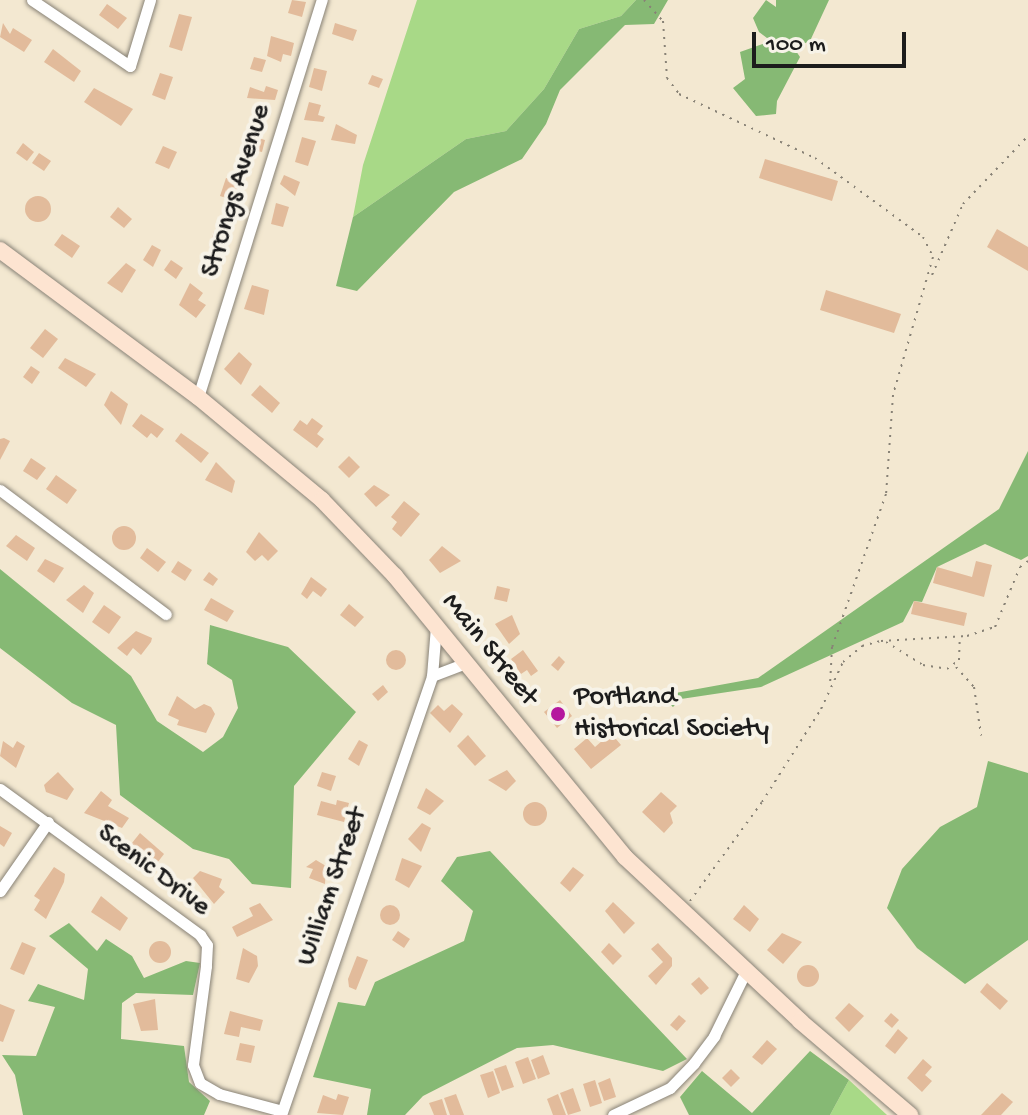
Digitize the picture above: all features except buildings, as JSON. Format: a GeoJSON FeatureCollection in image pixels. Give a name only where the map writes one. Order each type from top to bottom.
{"type":"FeatureCollection","features":[{"type":"Feature","properties":{"kind":"main road","name":"Main Street"},"geometry":{"type":"LineString","coordinates":[[0,250],[198,397],[322,500],[436,626],[598,827],[746,971],[910,1115]]}},
{"type":"Feature","properties":{"kind":"street"},"geometry":{"type":"LineString","coordinates":[[32,0],[130,66],[150,0]]}},
{"type":"Feature","properties":{"kind":"street","name":"Strongs Avenue"},"geometry":{"type":"LineString","coordinates":[[198,397],[322,0]]}},
{"type":"Feature","properties":{"kind":"street"},"geometry":{"type":"LineString","coordinates":[[0,490],[166,614]]}},
{"type":"Feature","properties":{"kind":"street","name":"William Street"},"geometry":{"type":"LineString","coordinates":[[282,1113],[432,676],[436,626]]}},
{"type":"Feature","properties":{"kind":"street"},"geometry":{"type":"LineString","coordinates":[[432,676],[466,663]]}},
{"type":"Feature","properties":{"kind":"street","name":"Scenic Drive"},"geometry":{"type":"LineString","coordinates":[[0,789],[200,935],[207,945],[206,966],[193,1065],[200,1083],[219,1094],[282,1113]]}},
{"type":"Feature","properties":{"kind":"street"},"geometry":{"type":"LineString","coordinates":[[0,891],[48,822]]}},
{"type":"Feature","properties":{"kind":"street"},"geometry":{"type":"LineString","coordinates":[[613,1115],[670,1088],[694,1063],[714,1036],[746,971]]}},
{"type":"Feature","properties":{"kind":"path"},"geometry":{"type":"LineString","coordinates":[[644,0],[663,21],[667,78],[679,94],[815,158],[894,213],[923,237],[933,257],[930,280]]}},
{"type":"Feature","properties":{"kind":"path"},"geometry":{"type":"LineString","coordinates":[[830,683],[832,647],[886,494],[893,395],[901,359],[930,280],[963,204],[1028,136]]}},
{"type":"Feature","properties":{"kind":"path"},"geometry":{"type":"LineString","coordinates":[[683,912],[762,802],[821,709],[830,683],[843,662],[862,646],[881,641],[960,636],[995,627],[1020,567],[1028,561]]}},
{"type":"Feature","properties":{"kind":"path"},"geometry":{"type":"LineString","coordinates":[[955,666],[960,636]]}},
{"type":"Feature","properties":{"kind":"path"},"geometry":{"type":"LineString","coordinates":[[881,641],[894,642],[935,669],[955,666]]}},
{"type":"Feature","properties":{"kind":"path"},"geometry":{"type":"LineString","coordinates":[[955,666],[974,687],[981,735]]}},
{"type":"Feature","properties":{"kind":"green space"},"geometry":{"type":"Polygon","coordinates":[[[417,0],[636,0],[621,16],[579,29],[544,89],[506,131],[466,139],[353,217],[363,165],[417,0]]]}},
{"type":"Feature","properties":{"kind":"green space"},"geometry":{"type":"Polygon","coordinates":[[[636,0],[668,0],[654,24],[625,25],[560,90],[546,124],[522,159],[454,192],[357,291],[336,286],[353,217],[466,139],[506,131],[544,89],[579,29],[621,16],[636,0]]]}},
{"type":"Feature","properties":{"kind":"green space"},"geometry":{"type":"Polygon","coordinates":[[[766,0],[776,7],[776,0],[829,0],[810,41],[794,48],[800,57],[777,101],[776,114],[756,116],[733,88],[745,79],[740,52],[771,41],[759,32],[753,18],[766,0]]]}},
{"type":"Feature","properties":{"kind":"green space"},"geometry":{"type":"Polygon","coordinates":[[[1028,451],[1028,556],[1021,560],[985,544],[937,567],[922,602],[914,601],[903,622],[761,687],[681,699],[673,707],[659,696],[758,678],[999,509],[1028,451]]]}},
{"type":"Feature","properties":{"kind":"green space"},"geometry":{"type":"Polygon","coordinates":[[[0,569],[131,676],[157,721],[203,752],[223,737],[238,708],[232,680],[207,664],[210,625],[288,647],[356,712],[294,786],[291,888],[252,884],[229,859],[193,849],[120,795],[116,725],[72,703],[0,648],[0,569]]]}},
{"type":"Feature","properties":{"kind":"green space"},"geometry":{"type":"Polygon","coordinates":[[[988,761],[1028,773],[1028,940],[965,984],[917,948],[887,908],[902,869],[940,827],[977,807],[988,761]]]}},
{"type":"Feature","properties":{"kind":"green space"},"geometry":{"type":"Polygon","coordinates":[[[490,851],[687,1059],[663,1071],[553,1045],[517,1048],[423,1096],[405,1115],[367,1115],[371,1089],[313,1077],[338,1002],[365,1006],[375,982],[464,941],[473,911],[441,881],[457,857],[490,851]]]}},
{"type":"Feature","properties":{"kind":"green space"},"geometry":{"type":"Polygon","coordinates":[[[69,923],[97,951],[106,939],[132,956],[144,978],[186,961],[200,963],[193,995],[136,993],[122,1003],[121,1039],[184,1046],[189,1082],[210,1101],[204,1115],[23,1115],[15,1075],[2,1055],[36,1056],[55,1007],[28,1001],[38,984],[84,1000],[88,969],[49,936],[69,923]]]}},
{"type":"Feature","properties":{"kind":"green space"},"geometry":{"type":"Polygon","coordinates":[[[810,1051],[849,1080],[830,1115],[689,1115],[680,1097],[702,1071],[752,1113],[810,1051]]]}},
{"type":"Feature","properties":{"kind":"green space"},"geometry":{"type":"Polygon","coordinates":[[[849,1080],[887,1115],[830,1115],[849,1080]]]}},
{"type":"Feature","properties":{"kind":"place","name":"Portland Historical Society"},"geometry":{"type":"Point","coordinates":[558,714]}}]}
